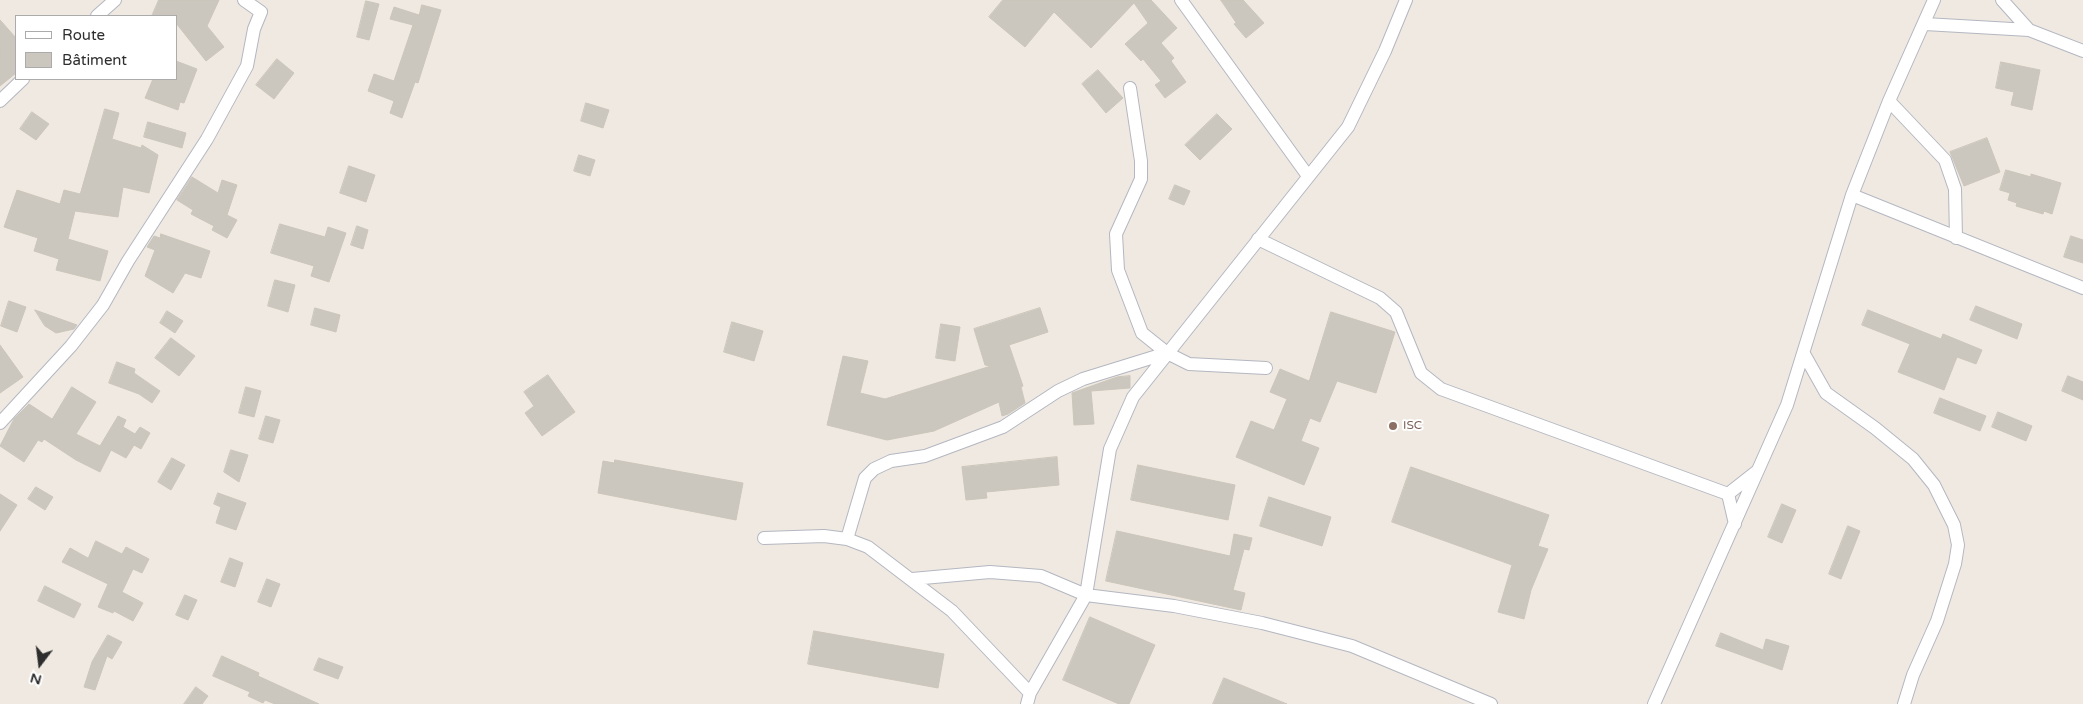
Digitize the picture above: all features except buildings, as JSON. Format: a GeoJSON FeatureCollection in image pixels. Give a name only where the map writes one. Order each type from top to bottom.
{"type":"FeatureCollection","features":[{"type":"Feature","properties":{"kind":"street"},"geometry":{"type":"LineString","coordinates":[[98,15],[115,0]]}},
{"type":"Feature","properties":{"kind":"street"},"geometry":{"type":"LineString","coordinates":[[0,423],[72,346],[103,305],[128,261],[207,138],[247,66],[254,29],[261,12],[244,0]]}},
{"type":"Feature","properties":{"kind":"street"},"geometry":{"type":"LineString","coordinates":[[1181,0],[1308,176]]}},
{"type":"Feature","properties":{"kind":"street"},"geometry":{"type":"LineString","coordinates":[[764,538],[824,536],[847,539],[868,547],[952,611],[1029,698],[1086,595],[1110,449],[1133,397],[1348,127],[1385,50],[1406,0]]}},
{"type":"Feature","properties":{"kind":"street"},"geometry":{"type":"LineString","coordinates":[[1654,704],[1787,405],[1852,194],[1889,101],[1925,24],[1934,0]]}},
{"type":"Feature","properties":{"kind":"street"},"geometry":{"type":"LineString","coordinates":[[2002,0],[2029,30]]}},
{"type":"Feature","properties":{"kind":"street"},"geometry":{"type":"LineString","coordinates":[[1925,24],[2029,30],[2083,51]]}},
{"type":"Feature","properties":{"kind":"street"},"geometry":{"type":"LineString","coordinates":[[0,101],[22,80]]}},
{"type":"Feature","properties":{"kind":"street"},"geometry":{"type":"LineString","coordinates":[[1130,88],[1141,161],[1141,180],[1116,234],[1118,270],[1142,333],[1167,353],[1188,364],[1266,368]]}},
{"type":"Feature","properties":{"kind":"street"},"geometry":{"type":"LineString","coordinates":[[1889,101],[1945,160],[1955,188],[1956,238]]}},
{"type":"Feature","properties":{"kind":"street"},"geometry":{"type":"LineString","coordinates":[[1852,194],[1956,238],[2083,288]]}},
{"type":"Feature","properties":{"kind":"street"},"geometry":{"type":"LineString","coordinates":[[1258,239],[1380,298],[1396,312],[1421,373],[1441,389],[1728,494]]}},
{"type":"Feature","properties":{"kind":"street"},"geometry":{"type":"LineString","coordinates":[[847,539],[865,478],[874,469],[892,461],[925,456],[1003,426],[1058,391],[1083,379],[1167,353]]}},
{"type":"Feature","properties":{"kind":"street"},"geometry":{"type":"LineString","coordinates":[[1804,354],[1826,393],[1875,428],[1913,459],[1934,485],[1954,525],[1958,545],[1955,564],[1937,621],[1913,675],[1904,704]]}},
{"type":"Feature","properties":{"kind":"street"},"geometry":{"type":"LineString","coordinates":[[1728,494],[1758,471]]}},
{"type":"Feature","properties":{"kind":"street"},"geometry":{"type":"LineString","coordinates":[[1728,494],[1735,524]]}},
{"type":"Feature","properties":{"kind":"street"},"geometry":{"type":"LineString","coordinates":[[912,579],[990,572],[1041,576],[1086,595],[1174,606],[1252,621],[1352,646],[1491,704]]}},
{"type":"Feature","properties":{"kind":"place","name":"ISC"},"geometry":{"type":"Point","coordinates":[1393,426]}}]}
